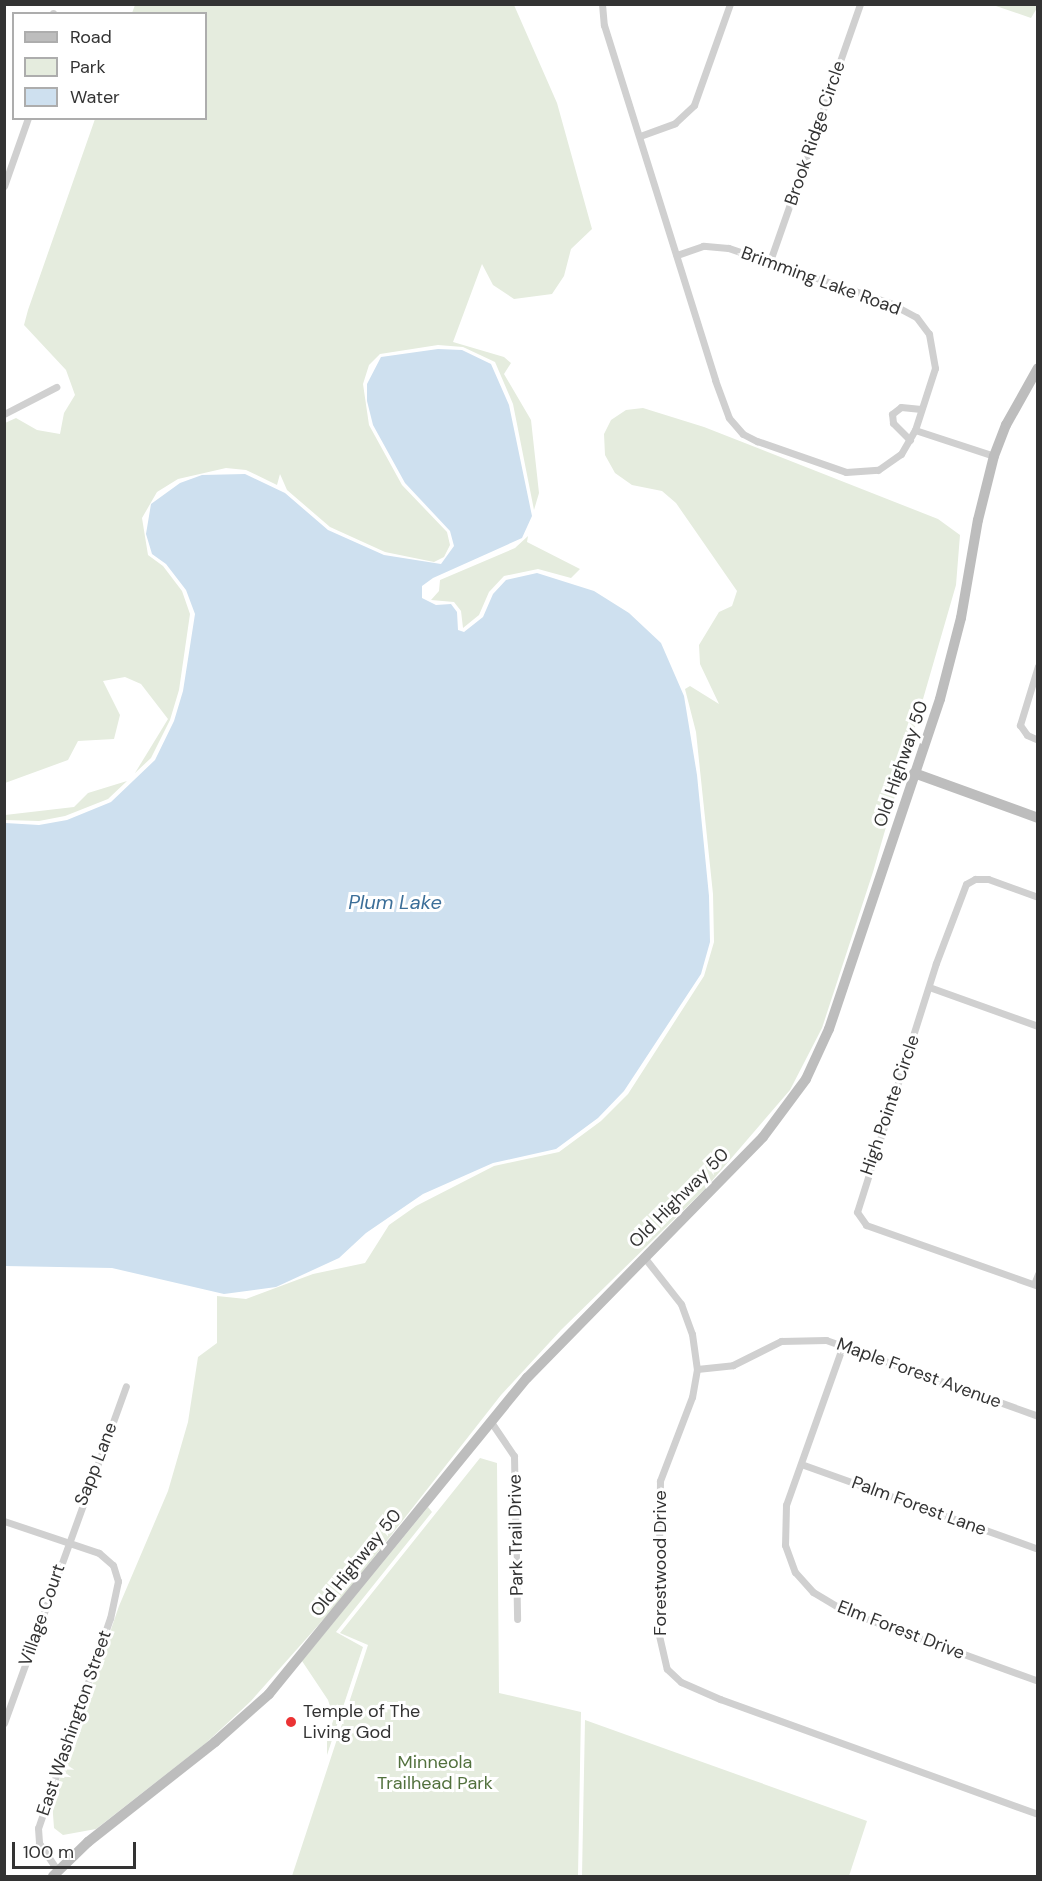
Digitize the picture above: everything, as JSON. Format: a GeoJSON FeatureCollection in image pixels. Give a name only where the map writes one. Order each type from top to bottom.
{"type":"FeatureCollection","features":[{"type":"Feature","properties":{"kind":"main road","name":"Old Highway 50"},"geometry":{"type":"LineString","coordinates":[[56,1874],[95,1836],[215,1742],[269,1694],[491,1422],[561,1341],[763,1137],[806,1079],[829,1029],[953,653],[994,456],[1006,425],[1038,368]]}},
{"type":"Feature","properties":{"kind":"main road"},"geometry":{"type":"LineString","coordinates":[[914,773],[1038,818]]}},
{"type":"Feature","properties":{"kind":"street","name":"Brimming Lake Road"},"geometry":{"type":"LineString","coordinates":[[602,4],[604,25],[727,414],[743,434],[857,473],[886,466],[910,440],[935,357],[929,334],[916,317],[890,303],[770,261],[712,245],[677,255]]}},
{"type":"Feature","properties":{"kind":"street"},"geometry":{"type":"LineString","coordinates":[[640,136],[675,123],[694,105],[730,4]]}},
{"type":"Feature","properties":{"kind":"street","name":"Brook Ridge Circle"},"geometry":{"type":"LineString","coordinates":[[770,261],[860,4]]}},
{"type":"Feature","properties":{"kind":"street"},"geometry":{"type":"LineString","coordinates":[[4,186],[27,120]]}},
{"type":"Feature","properties":{"kind":"street"},"geometry":{"type":"LineString","coordinates":[[4,414],[56,387]]}},
{"type":"Feature","properties":{"kind":"street"},"geometry":{"type":"LineString","coordinates":[[910,440],[893,423],[892,414],[901,407],[921,409]]}},
{"type":"Feature","properties":{"kind":"street"},"geometry":{"type":"LineString","coordinates":[[915,429],[994,456]]}},
{"type":"Feature","properties":{"kind":"street"},"geometry":{"type":"LineString","coordinates":[[1038,666],[1020,725],[1027,735],[1038,740]]}},
{"type":"Feature","properties":{"kind":"street","name":"High Pointe Circle"},"geometry":{"type":"LineString","coordinates":[[1036,1285],[866,1225],[858,1216],[861,1192],[960,897],[970,881],[988,879],[1038,897]]}},
{"type":"Feature","properties":{"kind":"street"},"geometry":{"type":"LineString","coordinates":[[929,987],[1038,1026]]}},
{"type":"Feature","properties":{"kind":"street","name":"Forestwood Drive"},"geometry":{"type":"LineString","coordinates":[[644,1257],[681,1304],[692,1334],[697,1370],[692,1397],[660,1481],[658,1631],[667,1669],[681,1682],[720,1699],[1038,1814]]}},
{"type":"Feature","properties":{"kind":"street"},"geometry":{"type":"LineString","coordinates":[[1036,1285],[1038,1274]]}},
{"type":"Feature","properties":{"kind":"street","name":"Maple Forest Avenue"},"geometry":{"type":"LineString","coordinates":[[697,1370],[733,1365],[781,1341],[815,1339],[843,1346],[1038,1416]]}},
{"type":"Feature","properties":{"kind":"street","name":"Elm Forest Drive"},"geometry":{"type":"LineString","coordinates":[[843,1346],[786,1505],[783,1531],[789,1559],[813,1592],[845,1611],[1038,1680]]}},
{"type":"Feature","properties":{"kind":"street","name":"Sapp Lane"},"geometry":{"type":"LineString","coordinates":[[67,1541],[126,1386]]}},
{"type":"Feature","properties":{"kind":"street","name":"Park Trail Drive"},"geometry":{"type":"LineString","coordinates":[[491,1422],[514,1456],[517,1619]]}},
{"type":"Feature","properties":{"kind":"street","name":"Palm Forest Lane"},"geometry":{"type":"LineString","coordinates":[[801,1464],[1038,1549]]}},
{"type":"Feature","properties":{"kind":"street"},"geometry":{"type":"LineString","coordinates":[[4,1521],[67,1541]]}},
{"type":"Feature","properties":{"kind":"street","name":"East Washington Street"},"geometry":{"type":"LineString","coordinates":[[56,1874],[42,1849],[38,1828],[117,1595],[115,1572],[105,1557],[67,1541]]}},
{"type":"Feature","properties":{"kind":"street","name":"Village Court"},"geometry":{"type":"LineString","coordinates":[[4,1723],[67,1541]]}},
{"type":"Feature","properties":{"kind":"green space"},"geometry":{"type":"Polygon","coordinates":[[[135,5],[514,5],[557,103],[592,229],[571,249],[564,276],[552,294],[514,299],[493,285],[482,264],[453,342],[504,357],[511,363],[504,374],[531,420],[539,493],[534,510],[513,404],[495,362],[463,347],[438,345],[380,354],[369,365],[363,384],[369,425],[402,485],[447,532],[450,545],[444,557],[434,562],[385,552],[330,527],[287,490],[280,474],[277,485],[246,470],[226,468],[178,479],[157,492],[142,518],[148,555],[163,566],[182,591],[190,614],[179,690],[170,720],[151,758],[135,773],[168,719],[141,684],[125,677],[103,681],[120,715],[114,739],[78,741],[68,760],[5,783],[5,423],[16,418],[37,430],[60,434],[64,413],[75,395],[66,370],[24,325],[28,310],[95,120],[207,120],[207,12],[132,12],[135,5]]]}},
{"type":"Feature","properties":{"kind":"green space"},"geometry":{"type":"Polygon","coordinates":[[[993,5],[1037,5],[1037,8],[1031,18],[993,5]]]}},
{"type":"Feature","properties":{"kind":"green space"},"geometry":{"type":"Polygon","coordinates":[[[643,408],[704,427],[938,519],[960,535],[956,585],[873,872],[822,1028],[790,1090],[704,1190],[561,1330],[501,1395],[338,1603],[251,1701],[206,1743],[96,1829],[63,1835],[54,1828],[52,1801],[119,1606],[168,1491],[188,1422],[198,1357],[217,1343],[217,1296],[246,1299],[313,1274],[365,1263],[389,1225],[416,1206],[494,1166],[559,1152],[601,1121],[628,1094],[704,976],[714,942],[713,894],[696,732],[685,689],[690,686],[719,704],[700,664],[699,645],[719,612],[732,606],[737,591],[676,503],[662,491],[632,485],[615,473],[605,455],[604,434],[611,420],[626,410],[643,408]]]}},
{"type":"Feature","properties":{"kind":"green space"},"geometry":{"type":"Polygon","coordinates":[[[528,536],[527,542],[580,569],[571,578],[538,569],[504,576],[489,592],[479,615],[463,628],[461,611],[454,602],[431,600],[439,591],[440,580],[515,548],[528,536]]]}},
{"type":"Feature","properties":{"kind":"green space"},"geometry":{"type":"Polygon","coordinates":[[[127,781],[108,799],[65,816],[39,821],[5,820],[5,815],[74,807],[88,793],[127,781]]]}},
{"type":"Feature","properties":{"kind":"green space","name":"Minneola Trailhead Park"},"geometry":{"type":"Polygon","coordinates":[[[480,1458],[497,1463],[499,1693],[581,1712],[578,1876],[292,1876],[368,1645],[340,1633],[480,1458]]]}},
{"type":"Feature","properties":{"kind":"green space"},"geometry":{"type":"Polygon","coordinates":[[[428,1507],[432,1512],[336,1632],[363,1647],[327,1755],[327,1739],[334,1718],[328,1700],[302,1661],[428,1507]]]}},
{"type":"Feature","properties":{"kind":"green space"},"geometry":{"type":"Polygon","coordinates":[[[585,1720],[867,1821],[849,1876],[582,1876],[585,1720]]]}},
{"type":"Feature","properties":{"kind":"water","name":"Plum Lake"},"geometry":{"type":"Polygon","coordinates":[[[438,349],[462,350],[491,364],[509,405],[532,516],[522,538],[433,578],[422,586],[422,598],[436,605],[451,604],[457,612],[458,630],[464,632],[483,617],[493,594],[506,580],[537,573],[594,591],[629,613],[661,643],[684,696],[697,775],[709,896],[710,942],[701,974],[624,1091],[598,1118],[556,1149],[493,1163],[423,1194],[366,1233],[339,1258],[276,1287],[224,1294],[112,1268],[5,1266],[5,823],[39,825],[67,820],[111,802],[155,760],[174,721],[183,691],[195,614],[186,590],[166,564],[152,554],[146,534],[151,504],[180,483],[202,475],[245,474],[285,493],[328,530],[384,555],[441,564],[454,546],[450,531],[405,483],[373,425],[367,401],[367,384],[381,357],[438,349]]]}},
{"type":"Feature","properties":{"kind":"place","name":"Temple of The Living God"},"geometry":{"type":"Point","coordinates":[291,1722]}}]}
